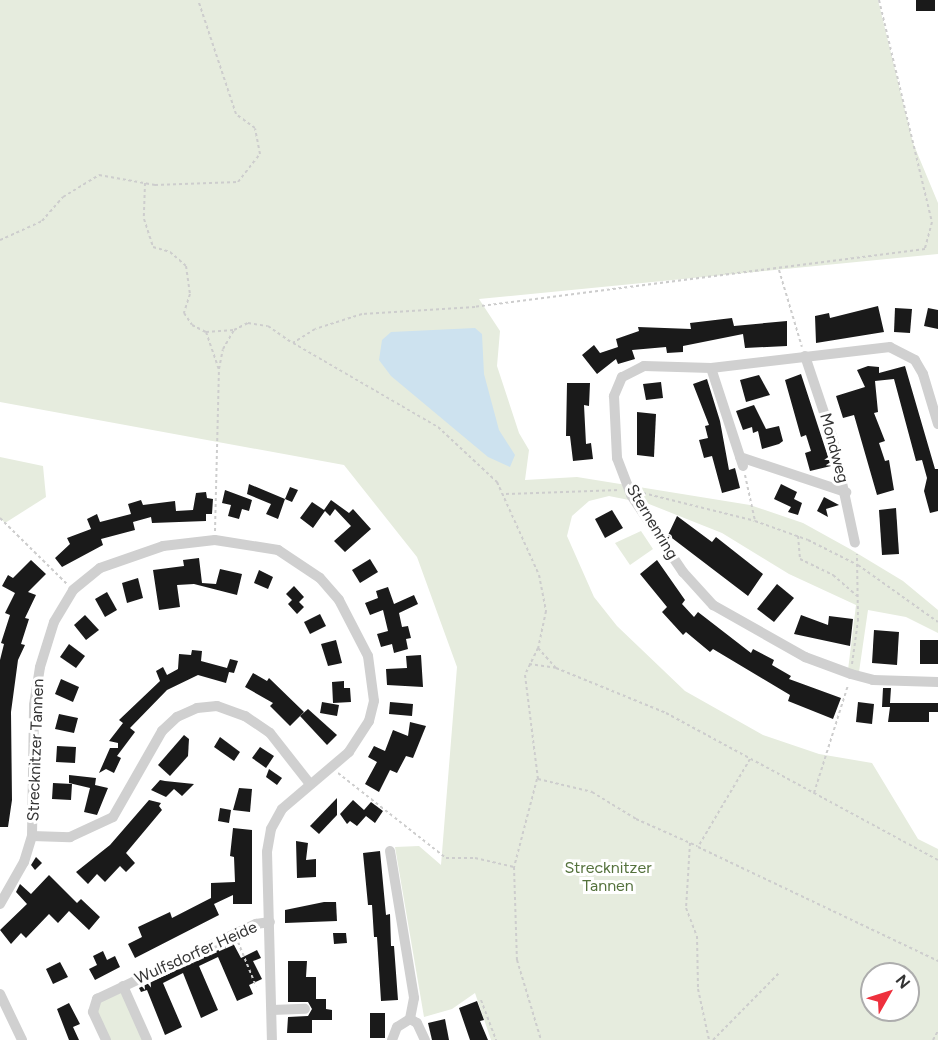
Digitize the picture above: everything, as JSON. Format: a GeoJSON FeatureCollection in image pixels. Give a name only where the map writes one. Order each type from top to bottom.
{"type":"FeatureCollection","features":[{"type":"Feature","properties":{"kind":"street","name":"Sternenring"},"geometry":{"type":"LineString","coordinates":[[938,424],[923,374],[906,352],[890,347],[711,368],[645,366],[622,377],[614,396],[617,458],[629,490],[673,558],[713,604],[806,657],[851,674],[873,680],[938,682]]}},
{"type":"Feature","properties":{"kind":"street","name":"Mondweg"},"geometry":{"type":"LineString","coordinates":[[805,356],[846,492],[855,543]]}},
{"type":"Feature","properties":{"kind":"street"},"geometry":{"type":"LineString","coordinates":[[711,368],[741,461],[846,492]]}},
{"type":"Feature","properties":{"kind":"street","name":"Strecknitzer Tannen"},"geometry":{"type":"LineString","coordinates":[[0,904],[24,862],[32,836],[34,705],[40,667],[54,622],[73,590],[100,568],[122,557],[191,541],[215,540],[257,544],[299,561],[339,600],[357,632],[370,667],[374,701],[361,736],[332,768],[282,809],[271,829],[267,852],[272,1040]]}},
{"type":"Feature","properties":{"kind":"street"},"geometry":{"type":"LineString","coordinates":[[32,836],[70,837],[112,817],[123,804],[162,731],[177,717],[197,708],[217,706],[245,716],[270,733],[310,784]]}},
{"type":"Feature","properties":{"kind":"street"},"geometry":{"type":"LineString","coordinates":[[390,851],[414,998],[410,1019],[397,1027],[392,1040]]}},
{"type":"Feature","properties":{"kind":"street","name":"Wulfsdorfer Heide"},"geometry":{"type":"LineString","coordinates":[[106,1040],[93,1012],[94,1004],[123,986],[234,934],[270,922]]}},
{"type":"Feature","properties":{"kind":"street","name":"Wulfsdorfer Heide"},"geometry":{"type":"LineString","coordinates":[[123,986],[147,1040]]}},
{"type":"Feature","properties":{"kind":"street"},"geometry":{"type":"LineString","coordinates":[[0,994],[22,1040]]}},
{"type":"Feature","properties":{"kind":"street"},"geometry":{"type":"LineString","coordinates":[[272,1010],[306,1009]]}},
{"type":"Feature","properties":{"kind":"street"},"geometry":{"type":"LineString","coordinates":[[410,1019],[417,1023],[425,1040]]}},
{"type":"Feature","properties":{"kind":"path"},"geometry":{"type":"LineString","coordinates":[[0,240],[42,221],[63,197],[99,175],[145,183],[238,182],[260,154],[255,128],[236,114],[198,0]]}},
{"type":"Feature","properties":{"kind":"path"},"geometry":{"type":"LineString","coordinates":[[292,343],[315,329],[362,314],[475,307],[925,249],[932,222],[879,0]]}},
{"type":"Feature","properties":{"kind":"path"},"geometry":{"type":"LineString","coordinates":[[145,183],[144,219],[153,247],[170,252],[186,266],[190,294],[184,314],[192,325],[206,332],[234,330],[248,323],[268,326],[292,343],[438,427],[469,454],[506,494],[539,575],[546,611],[538,648],[525,675],[538,779],[514,867],[518,960],[541,1040]]}},
{"type":"Feature","properties":{"kind":"path"},"geometry":{"type":"LineString","coordinates":[[779,269],[805,356]]}},
{"type":"Feature","properties":{"kind":"path"},"geometry":{"type":"LineString","coordinates":[[215,540],[219,369],[223,349],[234,330]]}},
{"type":"Feature","properties":{"kind":"path"},"geometry":{"type":"LineString","coordinates":[[206,332],[219,369]]}},
{"type":"Feature","properties":{"kind":"path"},"geometry":{"type":"LineString","coordinates":[[741,461],[755,521]]}},
{"type":"Feature","properties":{"kind":"path"},"geometry":{"type":"LineString","coordinates":[[506,494],[629,490],[755,521],[798,536],[858,565],[938,622]]}},
{"type":"Feature","properties":{"kind":"path"},"geometry":{"type":"LineString","coordinates":[[0,518],[73,590]]}},
{"type":"Feature","properties":{"kind":"path"},"geometry":{"type":"LineString","coordinates":[[798,536],[800,559],[833,574],[858,596]]}},
{"type":"Feature","properties":{"kind":"path"},"geometry":{"type":"LineString","coordinates":[[814,793],[851,674],[858,596],[858,565]]}},
{"type":"Feature","properties":{"kind":"path"},"geometry":{"type":"LineString","coordinates":[[538,648],[556,668]]}},
{"type":"Feature","properties":{"kind":"path"},"geometry":{"type":"LineString","coordinates":[[529,664],[556,668],[666,713],[938,860]]}},
{"type":"Feature","properties":{"kind":"path"},"geometry":{"type":"LineString","coordinates":[[698,847],[750,759]]}},
{"type":"Feature","properties":{"kind":"path"},"geometry":{"type":"LineString","coordinates":[[332,768],[446,858],[475,858],[514,867]]}},
{"type":"Feature","properties":{"kind":"path"},"geometry":{"type":"LineString","coordinates":[[538,779],[592,792],[636,819],[938,961]]}},
{"type":"Feature","properties":{"kind":"path"},"geometry":{"type":"LineString","coordinates":[[690,843],[686,908],[697,936],[698,989],[711,1040],[779,974]]}},
{"type":"Feature","properties":{"kind":"path"},"geometry":{"type":"LineString","coordinates":[[234,934],[256,986]]}},
{"type":"Feature","properties":{"kind":"path"},"geometry":{"type":"LineString","coordinates":[[481,1000],[496,1040]]}},
{"type":"Feature","properties":{"kind":"path"},"geometry":{"type":"LineString","coordinates":[[933,1040],[938,1030]]}},
{"type":"Feature","properties":{"kind":"green space"},"geometry":{"type":"Polygon","coordinates":[[[0,0],[878,0],[913,143],[938,203],[938,254],[479,299],[500,331],[497,366],[519,433],[529,450],[525,480],[577,477],[750,505],[803,523],[850,549],[903,581],[938,610],[938,633],[906,617],[868,610],[859,672],[848,670],[856,605],[789,574],[722,533],[649,504],[609,496],[589,501],[572,516],[567,536],[594,597],[617,626],[685,691],[763,735],[819,754],[872,763],[918,839],[938,849],[938,1040],[491,1040],[475,993],[452,1009],[424,1017],[395,847],[419,846],[441,865],[457,667],[417,557],[344,465],[0,402],[0,0]]]}},
{"type":"Feature","properties":{"kind":"green space"},"geometry":{"type":"Polygon","coordinates":[[[0,457],[43,466],[46,497],[5,523],[0,518],[0,457]]]}},
{"type":"Feature","properties":{"kind":"green space"},"geometry":{"type":"Polygon","coordinates":[[[641,531],[653,549],[630,565],[615,543],[641,531]]]}},
{"type":"Feature","properties":{"kind":"green space"},"geometry":{"type":"Polygon","coordinates":[[[123,986],[147,1040],[106,1040],[94,1004],[123,986]]]}},
{"type":"Feature","properties":{"kind":"water"},"geometry":{"type":"Polygon","coordinates":[[[475,328],[482,334],[484,374],[499,430],[515,455],[510,467],[488,457],[391,376],[379,360],[382,340],[391,332],[475,328]]]}},
{"type":"Feature","properties":{"kind":"building"},"geometry":{"type":"Polygon","coordinates":[[[916,0],[935,0],[935,11],[916,11],[916,0]]]}},
{"type":"Feature","properties":{"kind":"building"},"geometry":{"type":"Polygon","coordinates":[[[878,306],[884,332],[816,343],[815,316],[829,313],[830,318],[878,306]]]}},
{"type":"Feature","properties":{"kind":"building"},"geometry":{"type":"Polygon","coordinates":[[[895,308],[912,309],[910,333],[894,332],[895,308]]]}},
{"type":"Feature","properties":{"kind":"building"},"geometry":{"type":"Polygon","coordinates":[[[928,308],[938,310],[938,329],[924,326],[928,308]]]}},
{"type":"Feature","properties":{"kind":"building"},"geometry":{"type":"Polygon","coordinates":[[[732,318],[734,326],[787,321],[787,346],[745,348],[743,334],[683,346],[683,352],[667,353],[666,347],[632,350],[635,359],[618,364],[616,359],[597,374],[582,355],[594,345],[600,353],[618,347],[616,339],[639,331],[638,327],[691,329],[690,323],[732,318]]]}},
{"type":"Feature","properties":{"kind":"building"},"geometry":{"type":"Polygon","coordinates":[[[868,366],[879,367],[879,373],[905,366],[935,469],[938,469],[938,511],[930,513],[924,491],[927,478],[922,460],[916,461],[894,379],[875,381],[878,412],[874,413],[885,441],[879,443],[885,461],[889,460],[894,490],[877,495],[854,415],[843,418],[836,396],[865,387],[857,370],[868,366]]]}},
{"type":"Feature","properties":{"kind":"building"},"geometry":{"type":"Polygon","coordinates":[[[801,374],[831,466],[810,471],[805,453],[811,451],[806,435],[801,437],[785,380],[801,374]]]}},
{"type":"Feature","properties":{"kind":"building"},"geometry":{"type":"Polygon","coordinates":[[[759,375],[770,395],[746,402],[740,380],[759,375]]]}},
{"type":"Feature","properties":{"kind":"building"},"geometry":{"type":"Polygon","coordinates":[[[707,379],[720,421],[729,470],[735,468],[740,488],[722,493],[712,456],[704,458],[699,440],[708,438],[705,426],[709,425],[693,384],[707,379]]]}},
{"type":"Feature","properties":{"kind":"building"},"geometry":{"type":"Polygon","coordinates":[[[661,382],[663,398],[646,400],[643,384],[661,382]]]}},
{"type":"Feature","properties":{"kind":"building"},"geometry":{"type":"Polygon","coordinates":[[[567,383],[590,383],[589,406],[584,405],[586,444],[591,443],[593,459],[573,461],[570,436],[566,436],[567,383]]]}},
{"type":"Feature","properties":{"kind":"building"},"geometry":{"type":"Polygon","coordinates":[[[754,405],[766,429],[779,426],[783,441],[779,444],[762,449],[758,431],[753,433],[752,427],[743,430],[736,411],[754,405]]]}},
{"type":"Feature","properties":{"kind":"building"},"geometry":{"type":"Polygon","coordinates":[[[637,412],[656,414],[654,457],[637,455],[637,412]]]}},
{"type":"Feature","properties":{"kind":"building"},"geometry":{"type":"Polygon","coordinates":[[[249,484],[285,499],[278,519],[266,514],[271,504],[247,494],[249,484]]]}},
{"type":"Feature","properties":{"kind":"building"},"geometry":{"type":"Polygon","coordinates":[[[781,484],[797,492],[794,499],[802,503],[798,515],[788,512],[791,507],[774,499],[781,484]]]}},
{"type":"Feature","properties":{"kind":"building"},"geometry":{"type":"Polygon","coordinates":[[[290,487],[298,490],[292,502],[285,499],[290,487]]]}},
{"type":"Feature","properties":{"kind":"building"},"geometry":{"type":"Polygon","coordinates":[[[225,490],[252,500],[249,511],[242,509],[239,519],[228,516],[231,505],[222,503],[225,490]]]}},
{"type":"Feature","properties":{"kind":"building"},"geometry":{"type":"Polygon","coordinates":[[[206,492],[207,498],[213,499],[212,514],[206,514],[206,521],[152,523],[151,517],[133,522],[135,530],[101,539],[103,545],[62,567],[55,558],[70,544],[67,538],[91,529],[87,519],[97,514],[100,522],[131,514],[128,504],[141,500],[143,505],[175,501],[176,511],[193,510],[196,493],[206,492]]]}},
{"type":"Feature","properties":{"kind":"building"},"geometry":{"type":"Polygon","coordinates":[[[824,497],[839,505],[826,509],[828,517],[817,511],[824,497]]]}},
{"type":"Feature","properties":{"kind":"building"},"geometry":{"type":"Polygon","coordinates":[[[331,500],[349,513],[353,509],[371,529],[345,552],[334,541],[351,526],[335,509],[330,516],[325,511],[313,528],[300,518],[312,502],[324,510],[331,500]]]}},
{"type":"Feature","properties":{"kind":"building"},"geometry":{"type":"Polygon","coordinates":[[[896,508],[899,554],[882,555],[879,510],[896,508]]]}},
{"type":"Feature","properties":{"kind":"building"},"geometry":{"type":"Polygon","coordinates":[[[612,510],[623,528],[605,538],[595,519],[612,510]]]}},
{"type":"Feature","properties":{"kind":"building"},"geometry":{"type":"Polygon","coordinates":[[[677,516],[712,542],[716,537],[763,574],[748,596],[668,535],[677,516]]]}},
{"type":"Feature","properties":{"kind":"building"},"geometry":{"type":"Polygon","coordinates":[[[199,558],[202,583],[216,584],[220,569],[242,574],[237,595],[194,584],[177,585],[180,607],[159,610],[153,570],[184,566],[183,560],[199,558]]]}},
{"type":"Feature","properties":{"kind":"building"},"geometry":{"type":"Polygon","coordinates":[[[370,559],[378,572],[360,583],[352,570],[370,559]]]}},
{"type":"Feature","properties":{"kind":"building"},"geometry":{"type":"Polygon","coordinates":[[[31,560],[46,574],[28,592],[36,595],[25,618],[29,619],[21,644],[25,645],[18,660],[11,712],[12,800],[8,827],[0,827],[0,660],[4,644],[1,643],[10,615],[5,613],[15,593],[2,586],[8,575],[13,578],[31,560]]]}},
{"type":"Feature","properties":{"kind":"building"},"geometry":{"type":"Polygon","coordinates":[[[657,560],[685,600],[682,604],[694,617],[698,612],[751,653],[753,649],[774,660],[772,665],[791,676],[789,679],[841,698],[833,719],[788,701],[790,695],[713,649],[710,652],[686,632],[683,635],[662,612],[667,607],[640,574],[657,560]]]}},
{"type":"Feature","properties":{"kind":"building"},"geometry":{"type":"Polygon","coordinates":[[[259,570],[273,577],[268,589],[254,583],[259,570]]]}},
{"type":"Feature","properties":{"kind":"building"},"geometry":{"type":"Polygon","coordinates":[[[138,578],[143,598],[127,603],[122,583],[138,578]]]}},
{"type":"Feature","properties":{"kind":"building"},"geometry":{"type":"Polygon","coordinates":[[[777,584],[794,598],[774,622],[757,609],[777,584]]]}},
{"type":"Feature","properties":{"kind":"building"},"geometry":{"type":"Polygon","coordinates":[[[294,586],[304,597],[299,602],[304,607],[297,614],[288,604],[292,600],[286,594],[294,586]]]}},
{"type":"Feature","properties":{"kind":"building"},"geometry":{"type":"Polygon","coordinates":[[[388,587],[394,604],[414,595],[418,604],[399,613],[402,627],[408,626],[411,638],[406,639],[408,649],[394,653],[392,644],[381,647],[377,634],[388,631],[383,610],[370,615],[365,603],[378,598],[376,591],[388,587]]]}},
{"type":"Feature","properties":{"kind":"building"},"geometry":{"type":"Polygon","coordinates":[[[107,592],[117,610],[105,617],[95,599],[107,592]]]}},
{"type":"Feature","properties":{"kind":"building"},"geometry":{"type":"Polygon","coordinates":[[[320,614],[326,626],[310,634],[304,622],[320,614]]]}},
{"type":"Feature","properties":{"kind":"building"},"geometry":{"type":"Polygon","coordinates":[[[85,615],[99,630],[86,640],[74,625],[85,615]]]}},
{"type":"Feature","properties":{"kind":"building"},"geometry":{"type":"Polygon","coordinates":[[[801,615],[828,625],[829,616],[853,619],[850,646],[794,634],[801,615]]]}},
{"type":"Feature","properties":{"kind":"building"},"geometry":{"type":"Polygon","coordinates":[[[874,630],[899,632],[897,665],[872,663],[874,630]]]}},
{"type":"Feature","properties":{"kind":"building"},"geometry":{"type":"Polygon","coordinates":[[[336,640],[342,663],[328,666],[321,644],[336,640]]]}},
{"type":"Feature","properties":{"kind":"building"},"geometry":{"type":"Polygon","coordinates":[[[920,640],[938,640],[938,664],[920,664],[920,640]]]}},
{"type":"Feature","properties":{"kind":"building"},"geometry":{"type":"Polygon","coordinates":[[[69,644],[85,656],[76,668],[60,657],[69,644]]]}},
{"type":"Feature","properties":{"kind":"building"},"geometry":{"type":"Polygon","coordinates":[[[192,650],[202,651],[201,661],[227,668],[230,659],[238,661],[234,673],[229,672],[226,683],[198,675],[167,690],[130,728],[135,732],[117,756],[121,758],[114,773],[106,769],[99,773],[110,748],[118,748],[118,743],[109,741],[123,723],[119,720],[160,681],[156,671],[163,667],[167,675],[178,669],[179,654],[191,655],[192,650]]]}},
{"type":"Feature","properties":{"kind":"building"},"geometry":{"type":"Polygon","coordinates":[[[421,655],[423,687],[387,685],[386,669],[407,668],[406,656],[421,655]]]}},
{"type":"Feature","properties":{"kind":"building"},"geometry":{"type":"Polygon","coordinates":[[[253,673],[267,681],[269,678],[304,712],[290,726],[270,706],[273,703],[245,687],[253,673]]]}},
{"type":"Feature","properties":{"kind":"building"},"geometry":{"type":"Polygon","coordinates":[[[61,679],[79,687],[73,702],[55,694],[61,679]]]}},
{"type":"Feature","properties":{"kind":"building"},"geometry":{"type":"Polygon","coordinates":[[[344,681],[344,688],[350,688],[351,702],[333,703],[332,682],[344,681]]]}},
{"type":"Feature","properties":{"kind":"building"},"geometry":{"type":"Polygon","coordinates":[[[883,688],[891,688],[890,703],[938,703],[938,712],[929,712],[929,722],[888,722],[890,707],[882,707],[883,688]]]}},
{"type":"Feature","properties":{"kind":"building"},"geometry":{"type":"Polygon","coordinates":[[[322,702],[339,705],[337,716],[320,713],[322,702]]]}},
{"type":"Feature","properties":{"kind":"building"},"geometry":{"type":"Polygon","coordinates":[[[390,702],[413,704],[412,716],[389,714],[390,702]]]}},
{"type":"Feature","properties":{"kind":"building"},"geometry":{"type":"Polygon","coordinates":[[[858,702],[874,704],[872,724],[856,722],[858,702]]]}},
{"type":"Feature","properties":{"kind":"building"},"geometry":{"type":"Polygon","coordinates":[[[308,709],[337,735],[327,745],[300,716],[308,709]]]}},
{"type":"Feature","properties":{"kind":"building"},"geometry":{"type":"Polygon","coordinates":[[[59,714],[78,718],[74,733],[55,729],[59,714]]]}},
{"type":"Feature","properties":{"kind":"building"},"geometry":{"type":"Polygon","coordinates":[[[410,722],[426,726],[413,758],[406,756],[397,773],[390,770],[379,792],[365,784],[377,762],[368,757],[374,746],[385,751],[393,730],[408,736],[410,722]]]}},
{"type":"Feature","properties":{"kind":"building"},"geometry":{"type":"Polygon","coordinates":[[[184,735],[189,739],[188,756],[170,776],[158,765],[184,735]]]}},
{"type":"Feature","properties":{"kind":"building"},"geometry":{"type":"Polygon","coordinates":[[[220,737],[240,752],[234,761],[214,747],[220,737]]]}},
{"type":"Feature","properties":{"kind":"building"},"geometry":{"type":"Polygon","coordinates":[[[57,746],[76,747],[75,763],[56,762],[57,746]]]}},
{"type":"Feature","properties":{"kind":"building"},"geometry":{"type":"Polygon","coordinates":[[[260,747],[274,756],[266,768],[252,758],[260,747]]]}},
{"type":"Feature","properties":{"kind":"building"},"geometry":{"type":"Polygon","coordinates":[[[269,769],[282,778],[277,785],[266,777],[269,769]]]}},
{"type":"Feature","properties":{"kind":"building"},"geometry":{"type":"Polygon","coordinates":[[[69,775],[96,778],[95,785],[108,788],[97,815],[84,812],[90,788],[69,783],[69,775]]]}},
{"type":"Feature","properties":{"kind":"building"},"geometry":{"type":"Polygon","coordinates":[[[160,780],[194,784],[182,796],[174,789],[166,797],[151,790],[160,780]]]}},
{"type":"Feature","properties":{"kind":"building"},"geometry":{"type":"Polygon","coordinates":[[[53,783],[72,784],[71,800],[52,799],[53,783]]]}},
{"type":"Feature","properties":{"kind":"building"},"geometry":{"type":"Polygon","coordinates":[[[239,788],[252,789],[250,812],[233,810],[239,788]]]}},
{"type":"Feature","properties":{"kind":"building"},"geometry":{"type":"Polygon","coordinates":[[[337,798],[337,815],[319,834],[310,826],[337,798]]]}},
{"type":"Feature","properties":{"kind":"building"},"geometry":{"type":"Polygon","coordinates":[[[149,800],[161,803],[159,806],[162,810],[126,853],[135,863],[126,872],[120,866],[105,882],[97,874],[88,884],[76,872],[110,845],[149,800]]]}},
{"type":"Feature","properties":{"kind":"building"},"geometry":{"type":"Polygon","coordinates":[[[353,800],[364,810],[371,802],[383,811],[375,823],[366,816],[357,826],[350,821],[347,824],[340,814],[353,800]]]}},
{"type":"Feature","properties":{"kind":"building"},"geometry":{"type":"Polygon","coordinates":[[[220,808],[231,810],[229,823],[218,821],[220,808]]]}},
{"type":"Feature","properties":{"kind":"building"},"geometry":{"type":"Polygon","coordinates":[[[233,828],[252,830],[252,904],[233,904],[233,895],[214,904],[219,915],[135,958],[128,944],[142,937],[138,927],[170,912],[172,918],[211,898],[211,883],[235,882],[234,857],[230,856],[233,828]]]}},
{"type":"Feature","properties":{"kind":"building"},"geometry":{"type":"Polygon","coordinates":[[[296,841],[308,843],[306,860],[316,859],[316,877],[297,878],[296,841]]]}},
{"type":"Feature","properties":{"kind":"building"},"geometry":{"type":"Polygon","coordinates":[[[380,851],[386,915],[390,914],[391,946],[394,946],[398,1000],[381,1001],[377,937],[374,937],[372,905],[368,905],[363,853],[380,851]]]}},
{"type":"Feature","properties":{"kind":"building"},"geometry":{"type":"Polygon","coordinates":[[[36,857],[42,863],[35,870],[31,865],[36,857]]]}},
{"type":"Feature","properties":{"kind":"building"},"geometry":{"type":"Polygon","coordinates":[[[49,875],[77,903],[81,899],[100,917],[89,930],[69,911],[58,923],[49,914],[26,938],[21,933],[11,944],[0,930],[27,904],[16,892],[20,884],[31,894],[49,875]]]}},
{"type":"Feature","properties":{"kind":"building"},"geometry":{"type":"Polygon","coordinates":[[[324,902],[336,902],[337,921],[285,923],[285,910],[324,902]]]}},
{"type":"Feature","properties":{"kind":"building"},"geometry":{"type":"Polygon","coordinates":[[[333,933],[346,933],[347,943],[334,944],[333,933]]]}},
{"type":"Feature","properties":{"kind":"building"},"geometry":{"type":"Polygon","coordinates":[[[233,943],[241,958],[257,950],[261,958],[253,961],[262,979],[249,985],[253,994],[237,1001],[218,957],[199,966],[218,1010],[201,1018],[183,973],[163,983],[182,1027],[165,1035],[147,990],[141,992],[139,988],[233,943]]]}},
{"type":"Feature","properties":{"kind":"building"},"geometry":{"type":"Polygon","coordinates":[[[103,951],[107,960],[115,956],[120,967],[95,980],[89,969],[97,965],[93,956],[103,951]]]}},
{"type":"Feature","properties":{"kind":"building"},"geometry":{"type":"Polygon","coordinates":[[[288,961],[307,961],[306,977],[316,977],[316,999],[326,999],[326,1009],[332,1010],[332,1020],[312,1020],[312,1033],[287,1033],[288,1017],[308,1016],[312,1009],[308,1002],[288,1002],[288,961]]]}},
{"type":"Feature","properties":{"kind":"building"},"geometry":{"type":"Polygon","coordinates":[[[60,962],[68,977],[53,984],[46,969],[60,962]]]}},
{"type":"Feature","properties":{"kind":"building"},"geometry":{"type":"Polygon","coordinates":[[[477,1001],[484,1020],[480,1021],[488,1040],[470,1040],[459,1008],[477,1001]]]}},
{"type":"Feature","properties":{"kind":"building"},"geometry":{"type":"Polygon","coordinates":[[[69,1003],[80,1024],[73,1027],[79,1040],[69,1040],[57,1009],[69,1003]]]}},
{"type":"Feature","properties":{"kind":"building"},"geometry":{"type":"Polygon","coordinates":[[[370,1013],[385,1013],[385,1038],[370,1038],[370,1013]]]}},
{"type":"Feature","properties":{"kind":"building"},"geometry":{"type":"Polygon","coordinates":[[[445,1019],[449,1040],[432,1040],[428,1023],[445,1019]]]}}]}
